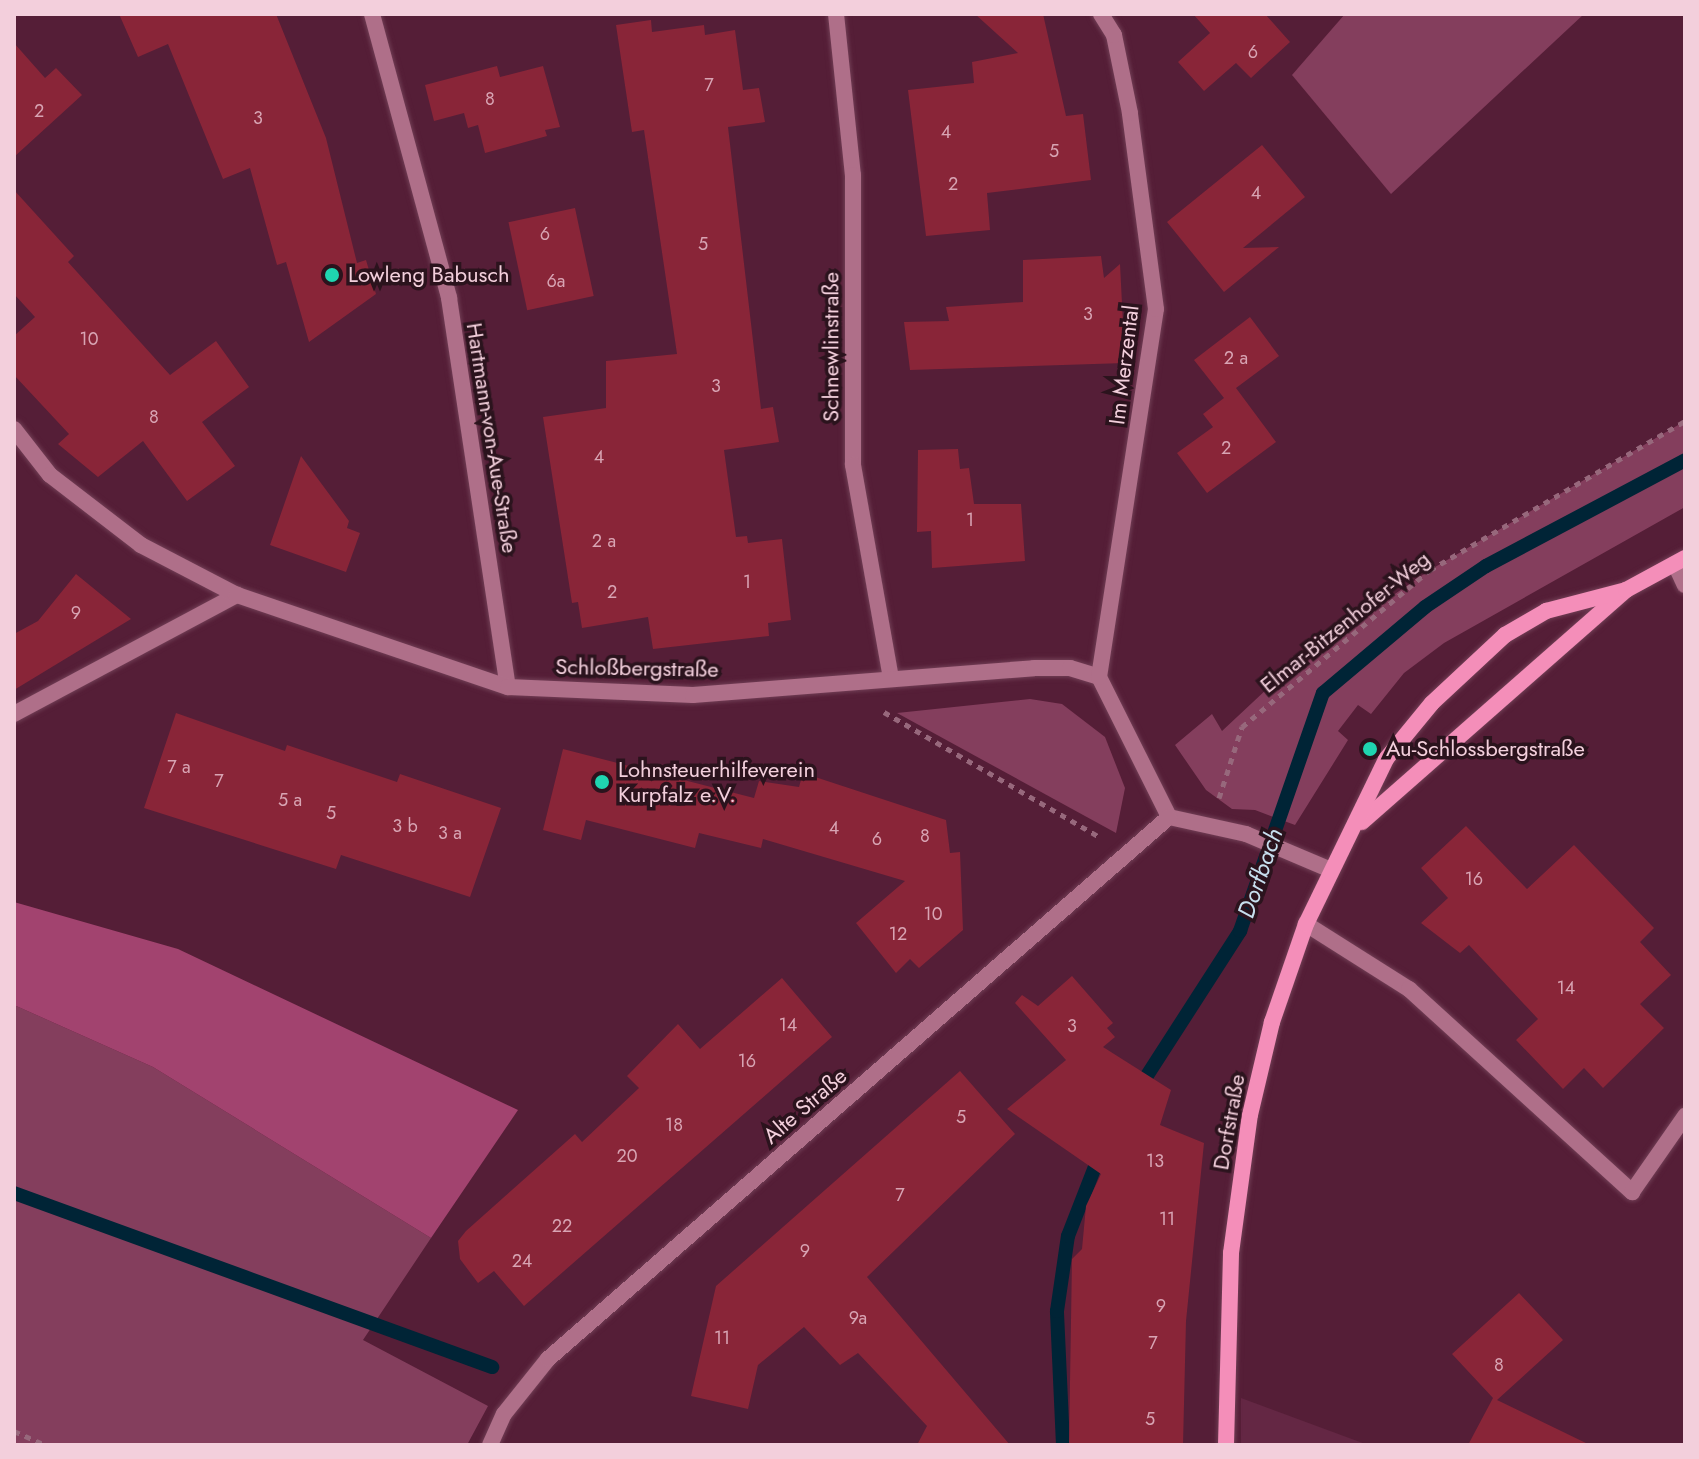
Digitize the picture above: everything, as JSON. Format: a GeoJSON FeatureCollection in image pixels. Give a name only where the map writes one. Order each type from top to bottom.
{"type":"FeatureCollection","features":[{"type":"Feature","properties":{"kind":"main road","name":"Dorfstraße"},"geometry":{"type":"LineString","coordinates":[[1357,826],[1626,590],[1680,561]]}},
{"type":"Feature","properties":{"kind":"main road","name":"Dorfstraße"},"geometry":{"type":"LineString","coordinates":[[1226,1445],[1231,1253],[1250,1115],[1272,1022],[1306,924],[1331,870],[1357,826],[1386,759],[1432,703],[1505,635],[1546,611],[1626,590]]}},
{"type":"Feature","properties":{"kind":"street","name":"Hartmann-von-Aue-Straße"},"geometry":{"type":"LineString","coordinates":[[372,14],[449,298],[508,687]]}},
{"type":"Feature","properties":{"kind":"street","name":"Schnewlinstraße"},"geometry":{"type":"LineString","coordinates":[[836,14],[853,175],[853,465],[891,678]]}},
{"type":"Feature","properties":{"kind":"street","name":"Im Merzental"},"geometry":{"type":"LineString","coordinates":[[1099,677],[1156,309],[1130,113],[1114,35],[1101,14]]}},
{"type":"Feature","properties":{"kind":"street","name":"Schloßbergstraße"},"geometry":{"type":"LineString","coordinates":[[14,429],[50,475],[141,545],[237,595],[508,687],[693,695],[1034,668],[1070,668],[1099,677]]}},
{"type":"Feature","properties":{"kind":"street"},"geometry":{"type":"LineString","coordinates":[[1680,561],[1685,585]]}},
{"type":"Feature","properties":{"kind":"street"},"geometry":{"type":"LineString","coordinates":[[14,714],[237,595]]}},
{"type":"Feature","properties":{"kind":"street"},"geometry":{"type":"LineString","coordinates":[[1099,677],[1169,817],[1246,834],[1305,856],[1331,870]]}},
{"type":"Feature","properties":{"kind":"street","name":"Alte Straße"},"geometry":{"type":"LineString","coordinates":[[490,1445],[504,1414],[548,1359],[1169,817]]}},
{"type":"Feature","properties":{"kind":"street"},"geometry":{"type":"LineString","coordinates":[[1306,924],[1409,989],[1632,1192],[1685,1116]]}},
{"type":"Feature","properties":{"kind":"path","name":"Elmar-Bitzenhofer-Weg"},"geometry":{"type":"LineString","coordinates":[[1209,826],[1242,727],[1257,713],[1430,570],[1685,421]]}},
{"type":"Feature","properties":{"kind":"path"},"geometry":{"type":"LineString","coordinates":[[851,681],[889,717],[1129,853]]}},
{"type":"Feature","properties":{"kind":"path"},"geometry":{"type":"LineString","coordinates":[[14,1431],[46,1445]]}},
{"type":"Feature","properties":{"kind":"shaded area"},"geometry":{"type":"Polygon","coordinates":[[[1345,14],[1584,14],[1391,194],[1292,75],[1345,14]]]}},
{"type":"Feature","properties":{"kind":"shaded area"},"geometry":{"type":"Polygon","coordinates":[[[1685,421],[1685,507],[1444,643],[1404,673],[1371,714],[1358,705],[1338,731],[1348,740],[1295,825],[1255,810],[1232,809],[1206,790],[1175,745],[1212,714],[1222,731],[1298,660],[1430,570],[1685,421]]]}},
{"type":"Feature","properties":{"kind":"shaded area"},"geometry":{"type":"Polygon","coordinates":[[[1030,699],[1062,704],[1105,737],[1125,788],[1116,833],[897,713],[1030,699]]]}},
{"type":"Feature","properties":{"kind":"shaded area"},"geometry":{"type":"Polygon","coordinates":[[[14,902],[178,949],[518,1110],[431,1238],[153,1067],[14,1005],[14,902]]]}},
{"type":"Feature","properties":{"kind":"shaded area"},"geometry":{"type":"Polygon","coordinates":[[[14,1005],[153,1067],[431,1238],[363,1340],[488,1406],[467,1445],[14,1445],[14,1005]]]}},
{"type":"Feature","properties":{"kind":"shaded area"},"geometry":{"type":"Polygon","coordinates":[[[1241,1398],[1368,1445],[1241,1445],[1241,1398]]]}},
{"type":"Feature","properties":{"kind":"building"},"geometry":{"type":"Polygon","coordinates":[[[119,14],[276,14],[326,138],[357,263],[366,260],[376,294],[309,342],[286,262],[277,265],[250,168],[223,179],[168,44],[138,57],[119,14]]]}},
{"type":"Feature","properties":{"kind":"building"},"geometry":{"type":"Polygon","coordinates":[[[975,14],[1043,14],[1066,116],[1083,114],[1091,180],[987,193],[990,230],[926,236],[908,90],[974,83],[972,62],[1018,53],[975,14]]]}},
{"type":"Feature","properties":{"kind":"building"},"geometry":{"type":"Polygon","coordinates":[[[1193,14],[1265,14],[1290,42],[1251,78],[1236,63],[1204,91],[1178,62],[1210,33],[1193,14]]]}},
{"type":"Feature","properties":{"kind":"building"},"geometry":{"type":"Polygon","coordinates":[[[651,20],[652,32],[704,25],[705,35],[735,30],[743,90],[759,88],[765,122],[728,127],[761,409],[773,407],[779,442],[724,450],[736,537],[747,536],[748,543],[782,539],[791,620],[768,623],[769,636],[653,649],[648,617],[582,628],[578,602],[572,603],[543,417],[606,408],[606,361],[677,354],[644,130],[632,132],[616,25],[651,20]]]}},
{"type":"Feature","properties":{"kind":"building"},"geometry":{"type":"Polygon","coordinates":[[[14,43],[45,78],[56,68],[82,95],[14,157],[14,43]]]}},
{"type":"Feature","properties":{"kind":"building"},"geometry":{"type":"Polygon","coordinates":[[[497,66],[500,77],[543,66],[560,127],[545,130],[547,136],[485,153],[478,125],[468,128],[464,113],[434,121],[425,85],[497,66]]]}},
{"type":"Feature","properties":{"kind":"building"},"geometry":{"type":"Polygon","coordinates":[[[1262,145],[1305,197],[1243,248],[1279,247],[1224,292],[1167,222],[1262,145]]]}},
{"type":"Feature","properties":{"kind":"building"},"geometry":{"type":"Polygon","coordinates":[[[14,190],[74,256],[68,262],[170,375],[216,341],[249,387],[202,422],[235,466],[187,501],[143,441],[98,477],[58,444],[69,434],[14,375],[14,336],[35,317],[14,294],[14,190]]]}},
{"type":"Feature","properties":{"kind":"building"},"geometry":{"type":"Polygon","coordinates":[[[575,208],[594,296],[527,310],[508,222],[575,208]]]}},
{"type":"Feature","properties":{"kind":"building"},"geometry":{"type":"Polygon","coordinates":[[[1101,256],[1104,278],[1120,264],[1125,363],[910,370],[904,322],[949,321],[946,307],[1023,302],[1023,260],[1101,256]]]}},
{"type":"Feature","properties":{"kind":"building"},"geometry":{"type":"Polygon","coordinates":[[[1250,317],[1279,356],[1236,388],[1276,442],[1207,493],[1177,453],[1213,427],[1203,414],[1224,398],[1194,360],[1250,317]]]}},
{"type":"Feature","properties":{"kind":"building"},"geometry":{"type":"Polygon","coordinates":[[[958,449],[960,469],[969,468],[974,504],[1021,504],[1025,561],[932,568],[931,531],[917,532],[918,450],[958,449]]]}},
{"type":"Feature","properties":{"kind":"building"},"geometry":{"type":"Polygon","coordinates":[[[301,456],[349,521],[347,528],[360,533],[346,572],[270,545],[301,456]]]}},
{"type":"Feature","properties":{"kind":"building"},"geometry":{"type":"Polygon","coordinates":[[[76,574],[131,619],[14,690],[14,634],[38,621],[76,574]]]}},
{"type":"Feature","properties":{"kind":"building"},"geometry":{"type":"Polygon","coordinates":[[[176,713],[285,751],[287,745],[397,782],[400,774],[501,808],[470,897],[341,855],[336,869],[144,808],[176,713]]]}},
{"type":"Feature","properties":{"kind":"building"},"geometry":{"type":"Polygon","coordinates":[[[563,749],[754,798],[759,781],[799,787],[803,773],[946,820],[950,853],[960,852],[963,930],[919,968],[910,959],[896,973],[856,923],[905,881],[763,839],[761,848],[699,833],[695,848],[586,820],[581,840],[543,830],[563,749]]]}},
{"type":"Feature","properties":{"kind":"building"},"geometry":{"type":"Polygon","coordinates":[[[1466,826],[1527,889],[1574,845],[1654,928],[1640,942],[1671,975],[1640,1004],[1664,1028],[1603,1088],[1584,1068],[1563,1089],[1516,1040],[1538,1019],[1469,945],[1460,953],[1421,923],[1448,898],[1421,868],[1466,826]]]}},
{"type":"Feature","properties":{"kind":"building"},"geometry":{"type":"Polygon","coordinates":[[[1072,976],[1113,1023],[1107,1028],[1115,1037],[1103,1047],[1171,1090],[1160,1125],[1204,1143],[1186,1321],[1183,1445],[1069,1445],[1072,1259],[1082,1249],[1086,1206],[1101,1174],[1007,1109],[1066,1060],[1015,1003],[1022,995],[1038,1006],[1072,976]]]}},
{"type":"Feature","properties":{"kind":"building"},"geometry":{"type":"Polygon","coordinates":[[[782,978],[832,1037],[524,1306],[494,1271],[478,1283],[460,1259],[458,1241],[466,1231],[575,1134],[582,1142],[639,1088],[627,1076],[678,1024],[700,1049],[782,978]]]}},
{"type":"Feature","properties":{"kind":"building"},"geometry":{"type":"Polygon","coordinates":[[[960,1071],[1015,1134],[867,1277],[1010,1445],[917,1445],[927,1426],[858,1353],[840,1365],[804,1327],[758,1365],[748,1409],[691,1396],[716,1286],[960,1071]]]}},
{"type":"Feature","properties":{"kind":"building"},"geometry":{"type":"Polygon","coordinates":[[[1519,1293],[1563,1340],[1497,1400],[1590,1445],[1468,1445],[1493,1398],[1452,1354],[1519,1293]]]}},
{"type":"Feature","properties":{"kind":"waterway","name":"Dorfbach"},"geometry":{"type":"LineString","coordinates":[[1139,1088],[1240,931],[1323,693],[1425,607],[1486,566],[1685,460]]}},
{"type":"Feature","properties":{"kind":"waterway","name":"Dorfbach"},"geometry":{"type":"LineString","coordinates":[[1063,1445],[1057,1311],[1068,1236],[1100,1154]]}},
{"type":"Feature","properties":{"kind":"waterway"},"geometry":{"type":"LineString","coordinates":[[14,1193],[492,1367]]}},
{"type":"Feature","properties":{"kind":"place","name":"Lowleng Babusch"},"geometry":{"type":"Point","coordinates":[332,275]}},
{"type":"Feature","properties":{"kind":"place","name":"Au-Schlossbergstraße"},"geometry":{"type":"Point","coordinates":[1370,749]}},
{"type":"Feature","properties":{"kind":"place","name":"Lohnsteuerhilfeverein Kurpfalz e.V."},"geometry":{"type":"Point","coordinates":[602,782]}}]}
